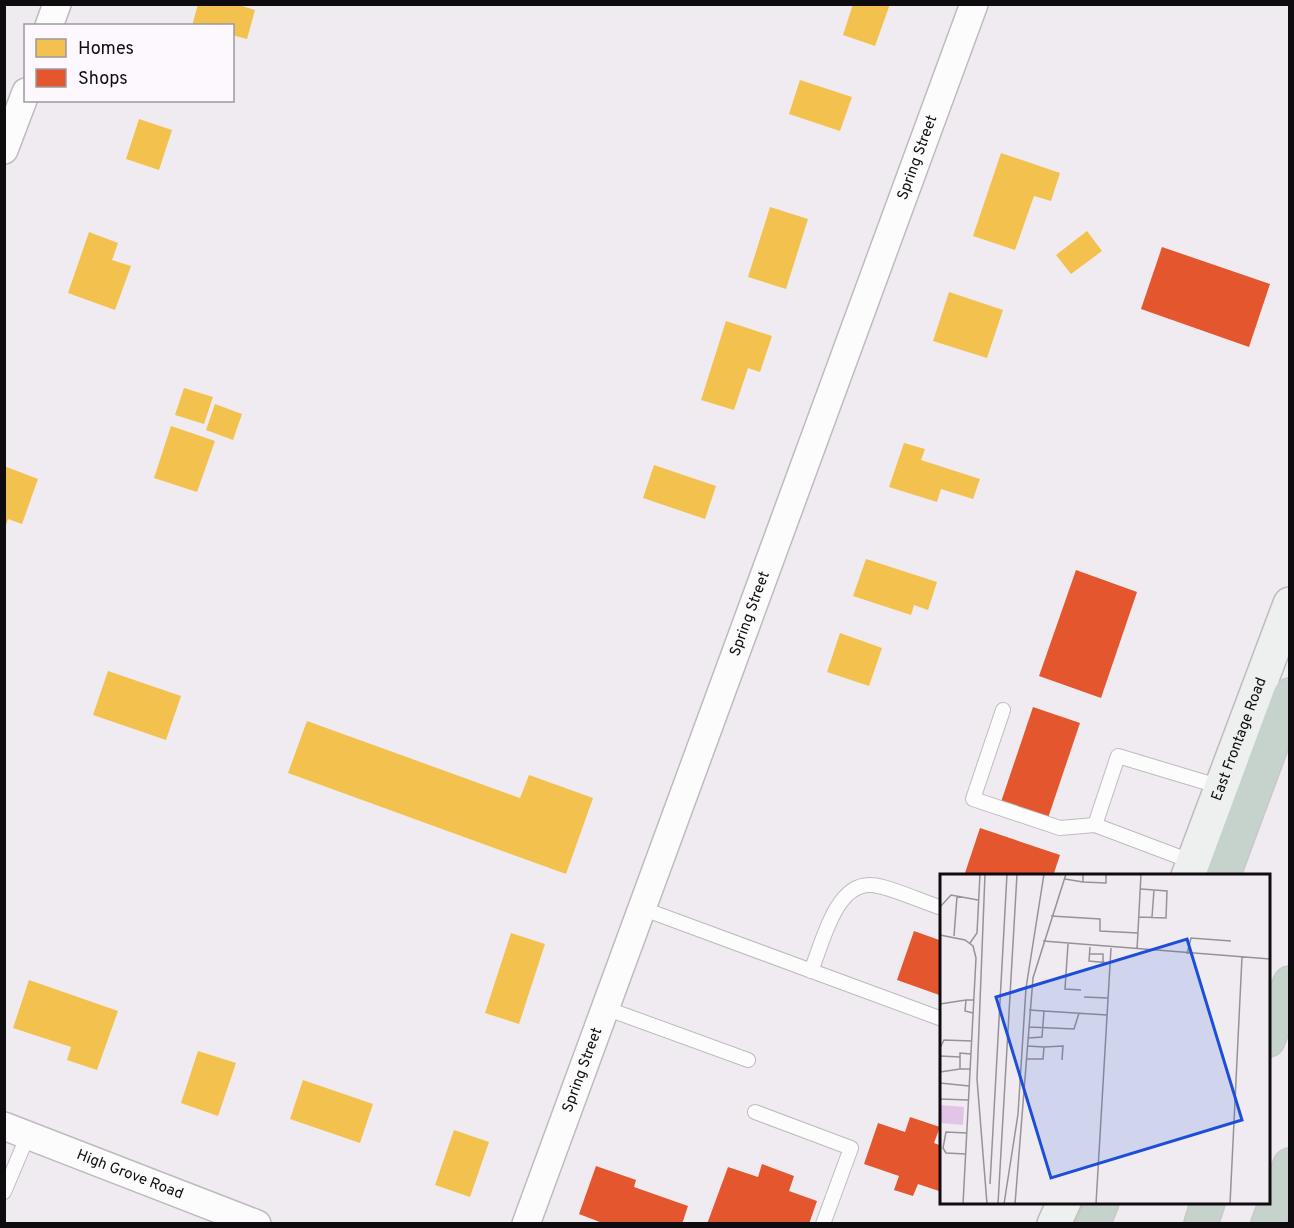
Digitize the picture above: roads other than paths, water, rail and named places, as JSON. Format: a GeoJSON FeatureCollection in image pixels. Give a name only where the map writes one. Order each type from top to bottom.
{"type":"FeatureCollection","features":[{"type":"Feature","properties":{"kind":"highway"},"geometry":{"type":"LineString","coordinates":[[1224,874],[1290,695]]}},
{"type":"Feature","properties":{"kind":"highway"},"geometry":{"type":"LineString","coordinates":[[1270,1037],[1290,983]]}},
{"type":"Feature","properties":{"kind":"highway"},"geometry":{"type":"LineString","coordinates":[[1268,1224],[1290,1165]]}},
{"type":"Feature","properties":{"kind":"highway"},"geometry":{"type":"LineString","coordinates":[[1094,1224],[1102,1204]]}},
{"type":"Feature","properties":{"kind":"highway"},"geometry":{"type":"LineString","coordinates":[[1201,1224],[1208,1204]]}},
{"type":"Feature","properties":{"kind":"street"},"geometry":{"type":"LineString","coordinates":[[50,24],[57,4]]}},
{"type":"Feature","properties":{"kind":"street","name":"Spring Street"},"geometry":{"type":"LineString","coordinates":[[526,1224],[974,4]]}},
{"type":"Feature","properties":{"kind":"street"},"geometry":{"type":"LineString","coordinates":[[4,150],[24,97]]}},
{"type":"Feature","properties":{"kind":"street","name":"East Frontage Road"},"geometry":{"type":"LineString","coordinates":[[1190,869],[1290,604]]}},
{"type":"Feature","properties":{"kind":"street","name":"High Grove Road"},"geometry":{"type":"LineString","coordinates":[[16,1131],[257,1224]]}},
{"type":"Feature","properties":{"kind":"street"},"geometry":{"type":"LineString","coordinates":[[1054,1224],[1064,1204]]}},
{"type":"Feature","properties":{"kind":"lane"},"geometry":{"type":"LineString","coordinates":[[1003,710],[973,798],[1060,828],[1095,825],[1190,869]]}},
{"type":"Feature","properties":{"kind":"lane"},"geometry":{"type":"LineString","coordinates":[[1095,825],[1118,756],[1221,787]]}},
{"type":"Feature","properties":{"kind":"lane"},"geometry":{"type":"LineString","coordinates":[[811,971],[840,899],[854,888],[871,885],[940,908]]}},
{"type":"Feature","properties":{"kind":"lane"},"geometry":{"type":"LineString","coordinates":[[641,908],[940,1018]]}},
{"type":"Feature","properties":{"kind":"lane"},"geometry":{"type":"LineString","coordinates":[[604,1008],[748,1060]]}},
{"type":"Feature","properties":{"kind":"lane"},"geometry":{"type":"LineString","coordinates":[[755,1112],[851,1148],[823,1224]]}},
{"type":"Feature","properties":{"kind":"lane"},"geometry":{"type":"LineString","coordinates":[[4,1192],[16,1131]]}}]}
